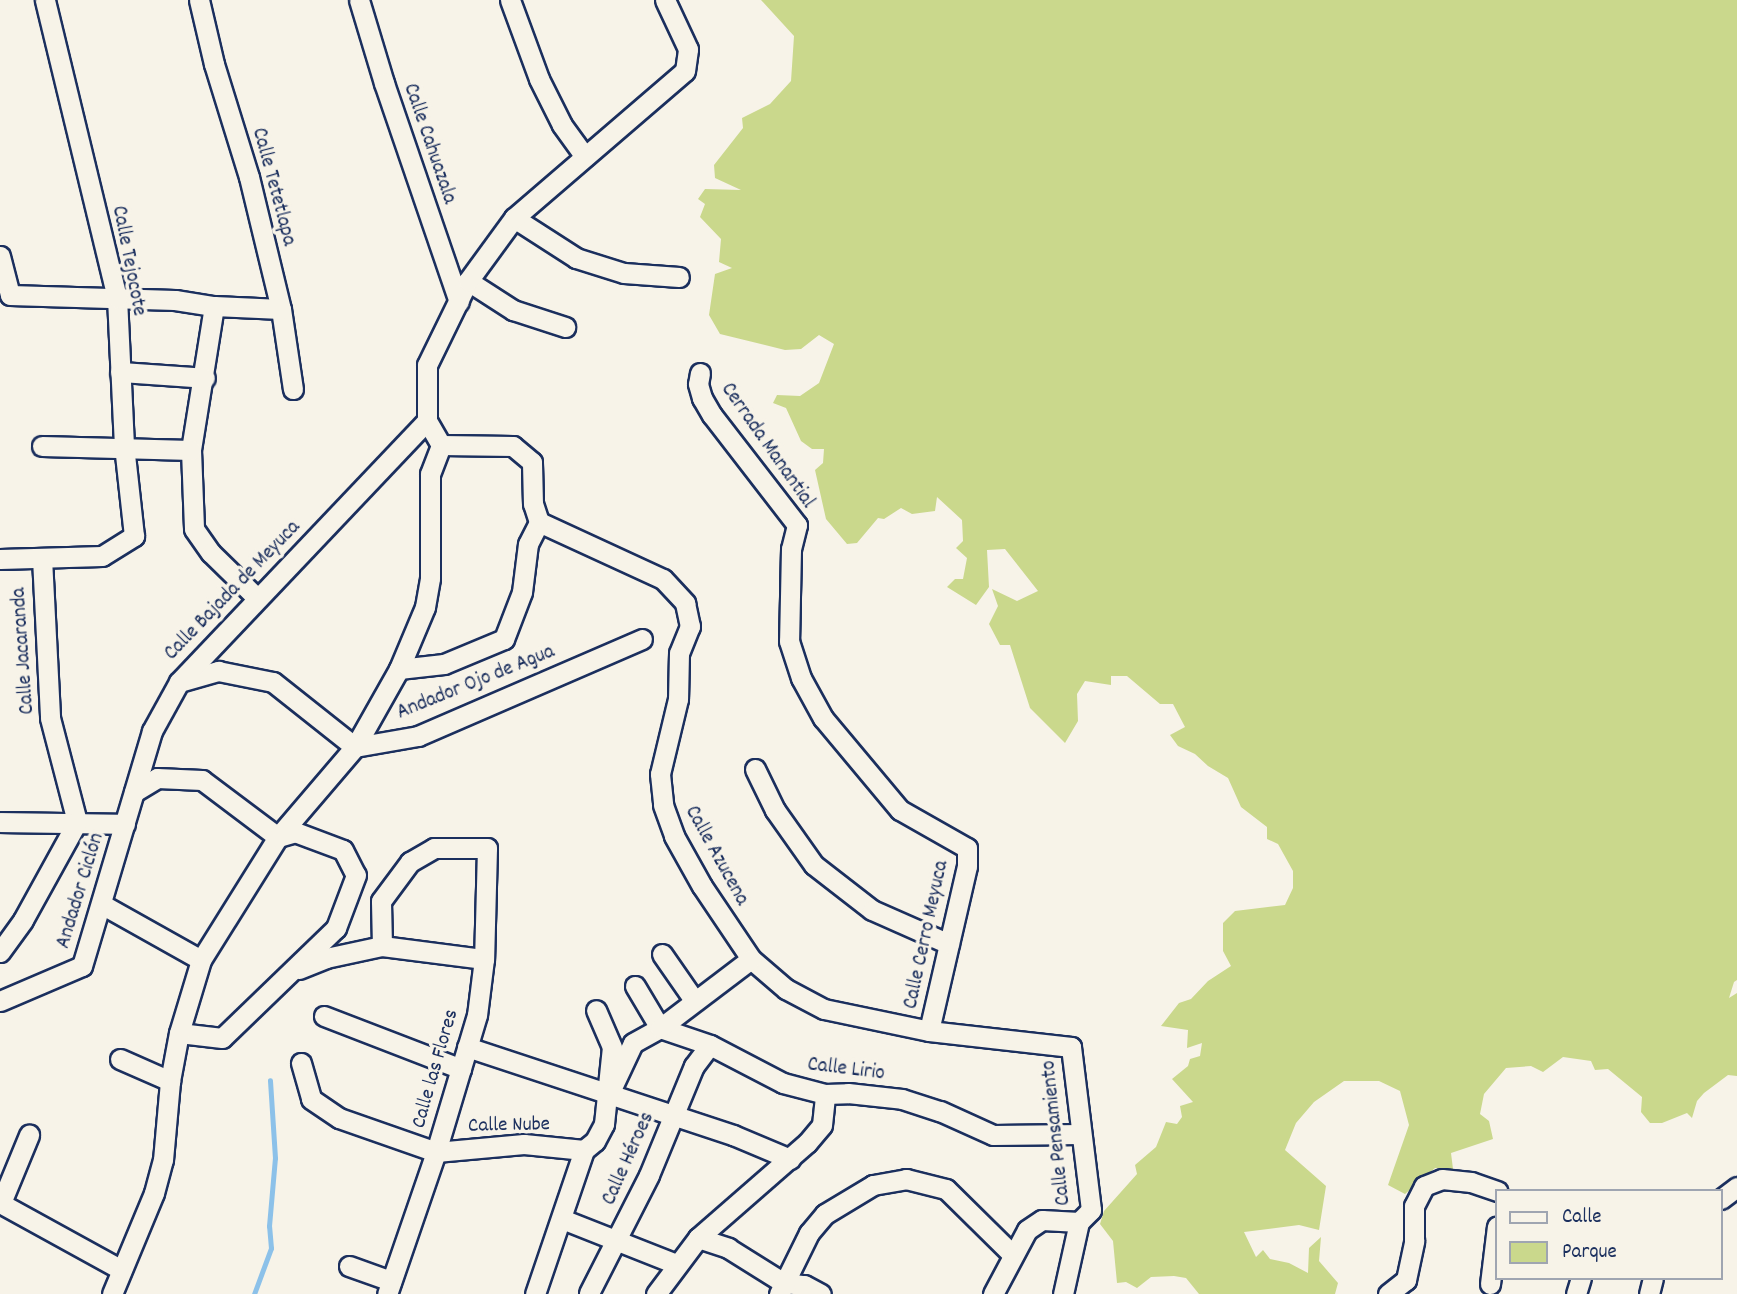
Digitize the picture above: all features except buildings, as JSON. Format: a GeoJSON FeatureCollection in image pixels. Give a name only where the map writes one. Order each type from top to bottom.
{"type":"FeatureCollection","features":[{"type":"Feature","properties":{"kind":"street","name":"Calle Tejocote"},"geometry":{"type":"LineString","coordinates":[[42,558],[102,556],[134,536],[124,446],[117,299],[45,0]]}},
{"type":"Feature","properties":{"kind":"street","name":"Calle Tetetlapa"},"geometry":{"type":"LineString","coordinates":[[199,0],[281,309],[293,389]]}},
{"type":"Feature","properties":{"kind":"street","name":"Calle Cahuazala"},"geometry":{"type":"LineString","coordinates":[[359,0],[384,83],[459,302]]}},
{"type":"Feature","properties":{"kind":"street"},"geometry":{"type":"LineString","coordinates":[[510,0],[539,79],[562,125],[584,157]]}},
{"type":"Feature","properties":{"kind":"street"},"geometry":{"type":"LineString","coordinates":[[441,445],[427,421],[427,365],[468,281],[514,218],[685,71],[689,60],[688,49],[666,0]]}},
{"type":"Feature","properties":{"kind":"street"},"geometry":{"type":"LineString","coordinates":[[514,218],[576,258],[624,273],[679,277]]}},
{"type":"Feature","properties":{"kind":"street"},"geometry":{"type":"LineString","coordinates":[[0,257],[10,295],[175,300],[215,306],[281,309]]}},
{"type":"Feature","properties":{"kind":"street"},"geometry":{"type":"LineString","coordinates":[[468,281],[513,310],[565,327]]}},
{"type":"Feature","properties":{"kind":"street"},"geometry":{"type":"LineString","coordinates":[[215,306],[191,450],[194,529],[211,553],[256,597]]}},
{"type":"Feature","properties":{"kind":"street"},"geometry":{"type":"LineString","coordinates":[[120,372],[205,377]]}},
{"type":"Feature","properties":{"kind":"street","name":"Cerrada Manantial"},"geometry":{"type":"LineString","coordinates":[[700,373],[698,384],[702,398],[712,415],[797,525],[791,549],[789,641],[801,678],[818,708],[900,810],[967,848]]}},
{"type":"Feature","properties":{"kind":"street","name":"Calle Bajada de Meyuca"},"geometry":{"type":"LineString","coordinates":[[125,824],[152,731],[178,682],[256,597],[427,421]]}},
{"type":"Feature","properties":{"kind":"street"},"geometry":{"type":"LineString","coordinates":[[399,669],[444,664],[504,639],[522,592],[528,544],[539,522],[533,504],[532,462],[513,446],[441,445]]}},
{"type":"Feature","properties":{"kind":"street"},"geometry":{"type":"LineString","coordinates":[[112,1294],[154,1193],[163,1160],[170,1081],[178,1033],[201,960],[278,836],[355,747],[399,669],[425,607],[430,578],[430,474],[441,445]]}},
{"type":"Feature","properties":{"kind":"street"},"geometry":{"type":"LineString","coordinates":[[42,446],[124,446],[191,450]]}},
{"type":"Feature","properties":{"kind":"street","name":"Calle Azucena"},"geometry":{"type":"LineString","coordinates":[[539,522],[663,579],[685,603],[690,626],[679,653],[678,699],[660,774],[663,805],[674,836],[702,886],[751,959],[786,989],[824,1009],[929,1031],[1071,1047]]}},
{"type":"Feature","properties":{"kind":"street"},"geometry":{"type":"LineString","coordinates":[[0,559],[42,558]]}},
{"type":"Feature","properties":{"kind":"street","name":"Calle Jacaranda"},"geometry":{"type":"LineString","coordinates":[[42,558],[50,718],[77,822]]}},
{"type":"Feature","properties":{"kind":"street","name":"Andador Ojo de Agua"},"geometry":{"type":"LineString","coordinates":[[355,747],[418,736],[642,639]]}},
{"type":"Feature","properties":{"kind":"street"},"geometry":{"type":"LineString","coordinates":[[178,682],[218,671],[273,682],[355,747]]}},
{"type":"Feature","properties":{"kind":"street"},"geometry":{"type":"LineString","coordinates":[[755,769],[775,810],[814,866],[872,910],[948,944]]}},
{"type":"Feature","properties":{"kind":"street"},"geometry":{"type":"LineString","coordinates":[[134,792],[157,778],[202,780],[278,836],[296,832],[343,850],[356,875],[337,928],[222,1038],[178,1033]]}},
{"type":"Feature","properties":{"kind":"street"},"geometry":{"type":"LineString","coordinates":[[0,822],[125,824]]}},
{"type":"Feature","properties":{"kind":"street"},"geometry":{"type":"LineString","coordinates":[[0,953],[23,920],[77,822]]}},
{"type":"Feature","properties":{"kind":"street","name":"Andador Ciclón"},"geometry":{"type":"LineString","coordinates":[[0,1001],[82,967],[103,905],[125,824]]}},
{"type":"Feature","properties":{"kind":"street","name":"Calle las Flores"},"geometry":{"type":"LineString","coordinates":[[382,946],[381,901],[410,862],[434,848],[487,848],[484,960],[477,1015],[436,1152],[389,1287]]}},
{"type":"Feature","properties":{"kind":"street","name":"Calle Cerro Meyuca"},"geometry":{"type":"LineString","coordinates":[[929,1031],[967,866],[967,848]]}},
{"type":"Feature","properties":{"kind":"street"},"geometry":{"type":"LineString","coordinates":[[103,905],[201,960]]}},
{"type":"Feature","properties":{"kind":"street"},"geometry":{"type":"LineString","coordinates":[[288,973],[326,958],[382,946],[484,960]]}},
{"type":"Feature","properties":{"kind":"street"},"geometry":{"type":"LineString","coordinates":[[662,954],[694,1000]]}},
{"type":"Feature","properties":{"kind":"street"},"geometry":{"type":"LineString","coordinates":[[609,1094],[633,1043],[660,1028],[751,959]]}},
{"type":"Feature","properties":{"kind":"street"},"geometry":{"type":"LineString","coordinates":[[635,986],[660,1028]]}},
{"type":"Feature","properties":{"kind":"street"},"geometry":{"type":"LineString","coordinates":[[535,1294],[584,1150],[595,1141],[604,1124],[612,1047],[596,1010]]}},
{"type":"Feature","properties":{"kind":"street"},"geometry":{"type":"LineString","coordinates":[[324,1016],[461,1069]]}},
{"type":"Feature","properties":{"kind":"street","name":"Calle Lirio"},"geometry":{"type":"LineString","coordinates":[[660,1028],[710,1045],[783,1083],[825,1094],[848,1093],[902,1099],[940,1111],[993,1135],[1081,1134]]}},
{"type":"Feature","properties":{"kind":"street","name":"Calle Héroes"},"geometry":{"type":"LineString","coordinates":[[589,1293],[617,1241],[694,1066],[710,1045]]}},
{"type":"Feature","properties":{"kind":"street"},"geometry":{"type":"LineString","coordinates":[[467,1047],[673,1115],[790,1159]]}},
{"type":"Feature","properties":{"kind":"street","name":"Calle Pensamiento"},"geometry":{"type":"LineString","coordinates":[[1063,1294],[1079,1222],[1091,1210],[1071,1047]]}},
{"type":"Feature","properties":{"kind":"street"},"geometry":{"type":"LineString","coordinates":[[120,1059],[170,1081]]}},
{"type":"Feature","properties":{"kind":"street"},"geometry":{"type":"LineString","coordinates":[[301,1063],[311,1099],[339,1118],[436,1152]]}},
{"type":"Feature","properties":{"kind":"street"},"geometry":{"type":"LineString","coordinates":[[656,1294],[698,1238],[790,1159],[822,1125],[825,1094]]}},
{"type":"Feature","properties":{"kind":"street"},"geometry":{"type":"LineString","coordinates":[[29,1135],[0,1203],[122,1270]]}},
{"type":"Feature","properties":{"kind":"street","name":"Calle Nube"},"geometry":{"type":"LineString","coordinates":[[436,1152],[524,1144],[584,1150]]}},
{"type":"Feature","properties":{"kind":"street"},"geometry":{"type":"LineString","coordinates":[[782,1288],[809,1233],[825,1214],[873,1185],[906,1179],[946,1189],[1013,1255]]}},
{"type":"Feature","properties":{"kind":"street"},"geometry":{"type":"LineString","coordinates":[[1388,1294],[1406,1280],[1414,1241],[1414,1206],[1424,1186],[1442,1179],[1471,1182],[1496,1191]]}},
{"type":"Feature","properties":{"kind":"street"},"geometry":{"type":"LineString","coordinates":[[562,1219],[676,1264]]}},
{"type":"Feature","properties":{"kind":"street"},"geometry":{"type":"LineString","coordinates":[[993,1294],[1027,1230],[1042,1220],[1079,1222]]}},
{"type":"Feature","properties":{"kind":"street"},"geometry":{"type":"LineString","coordinates":[[1490,1284],[1496,1234]]}},
{"type":"Feature","properties":{"kind":"street"},"geometry":{"type":"LineString","coordinates":[[698,1238],[727,1248],[782,1288],[804,1285],[821,1294]]}},
{"type":"Feature","properties":{"kind":"street"},"geometry":{"type":"LineString","coordinates":[[349,1266],[389,1287]]}},
{"type":"Feature","properties":{"kind":"green space"},"geometry":{"type":"Polygon","coordinates":[[[761,0],[1737,0],[1737,980],[1729,998],[1737,993],[1737,1076],[1728,1075],[1704,1093],[1697,1101],[1692,1118],[1687,1113],[1662,1123],[1650,1123],[1641,1112],[1642,1097],[1608,1069],[1595,1070],[1591,1061],[1563,1057],[1543,1072],[1531,1066],[1506,1068],[1484,1094],[1480,1114],[1489,1121],[1493,1139],[1451,1153],[1453,1169],[1435,1168],[1405,1194],[1388,1185],[1409,1125],[1400,1091],[1379,1081],[1344,1081],[1314,1102],[1296,1123],[1285,1150],[1326,1186],[1319,1230],[1299,1225],[1244,1232],[1256,1257],[1263,1250],[1270,1259],[1289,1263],[1308,1273],[1309,1248],[1321,1237],[1319,1261],[1338,1283],[1335,1294],[1199,1294],[1186,1278],[1174,1276],[1151,1277],[1137,1288],[1126,1282],[1117,1283],[1113,1241],[1100,1224],[1104,1211],[1137,1174],[1135,1165],[1156,1147],[1166,1122],[1177,1124],[1182,1117],[1180,1106],[1193,1102],[1172,1079],[1188,1066],[1190,1059],[1200,1056],[1202,1043],[1187,1048],[1188,1030],[1161,1026],[1179,1003],[1191,999],[1208,981],[1231,966],[1223,951],[1223,923],[1235,911],[1285,905],[1293,888],[1293,871],[1278,844],[1267,839],[1267,827],[1241,807],[1228,778],[1195,754],[1178,746],[1170,735],[1185,727],[1173,704],[1160,704],[1127,676],[1111,676],[1111,685],[1085,681],[1077,694],[1078,721],[1065,743],[1030,708],[1010,645],[1000,645],[989,624],[998,606],[992,589],[1017,601],[1038,591],[1005,549],[987,550],[989,587],[976,605],[947,587],[955,579],[963,579],[967,558],[956,548],[963,541],[962,520],[937,497],[935,511],[912,514],[901,508],[884,519],[878,518],[857,543],[847,544],[826,519],[815,470],[823,463],[824,449],[812,449],[801,441],[786,408],[773,403],[777,395],[800,396],[819,383],[834,344],[819,335],[801,349],[785,350],[720,334],[709,315],[715,274],[732,268],[719,262],[721,239],[700,217],[705,204],[698,199],[705,189],[741,190],[715,178],[714,165],[743,128],[742,118],[770,104],[791,81],[794,36],[761,0]]]}},
{"type":"Feature","properties":{"kind":"waterway"},"geometry":{"type":"LineString","coordinates":[[254,1294],[271,1248],[269,1226],[275,1158],[270,1080]]}}]}
